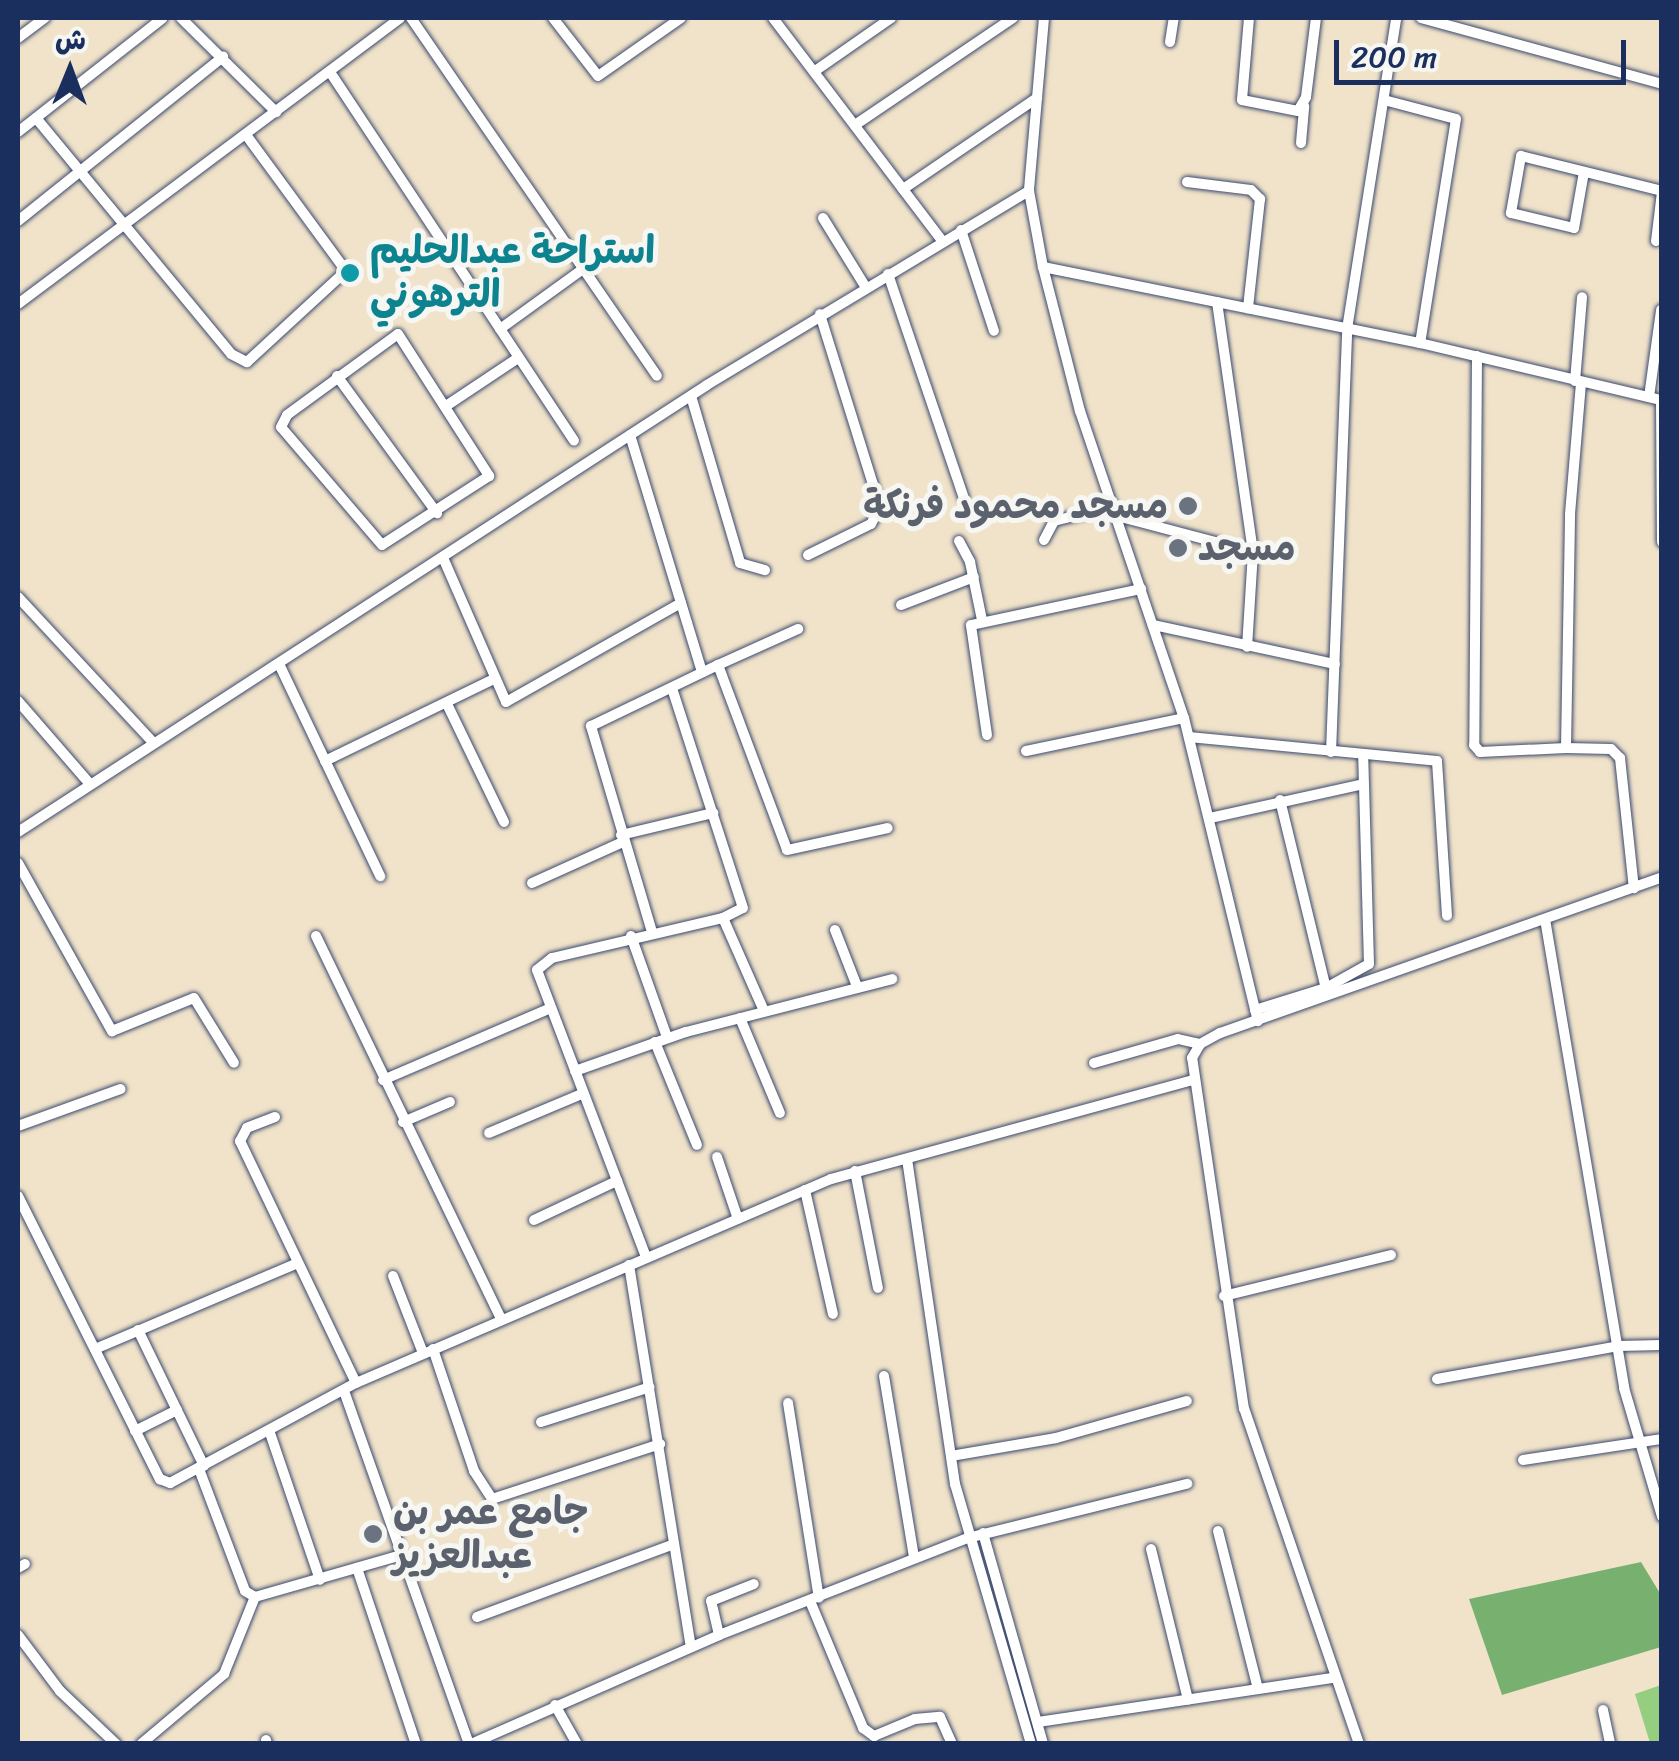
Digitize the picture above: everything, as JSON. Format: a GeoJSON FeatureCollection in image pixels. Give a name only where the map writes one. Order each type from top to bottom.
{"type":"FeatureCollection","features":[{"type":"Feature","properties":{"kind":"street"},"geometry":{"type":"LineString","coordinates":[[18,38],[45,18]]}},
{"type":"Feature","properties":{"kind":"street"},"geometry":{"type":"LineString","coordinates":[[18,132],[163,18]]}},
{"type":"Feature","properties":{"kind":"street"},"geometry":{"type":"LineString","coordinates":[[182,18],[276,112]]}},
{"type":"Feature","properties":{"kind":"street"},"geometry":{"type":"LineString","coordinates":[[18,304],[400,18]]}},
{"type":"Feature","properties":{"kind":"street"},"geometry":{"type":"LineString","coordinates":[[411,18],[658,376]]}},
{"type":"Feature","properties":{"kind":"street"},"geometry":{"type":"LineString","coordinates":[[552,18],[598,76],[680,18]]}},
{"type":"Feature","properties":{"kind":"street"},"geometry":{"type":"LineString","coordinates":[[773,18],[942,241]]}},
{"type":"Feature","properties":{"kind":"street"},"geometry":{"type":"LineString","coordinates":[[815,71],[891,18]]}},
{"type":"Feature","properties":{"kind":"street"},"geometry":{"type":"LineString","coordinates":[[855,124],[1013,18]]}},
{"type":"Feature","properties":{"kind":"street"},"geometry":{"type":"LineString","coordinates":[[1044,18],[1029,191],[1043,267],[1080,410],[1184,718],[1256,1016]]}},
{"type":"Feature","properties":{"kind":"street"},"geometry":{"type":"LineString","coordinates":[[1170,42],[1174,18]]}},
{"type":"Feature","properties":{"kind":"street"},"geometry":{"type":"LineString","coordinates":[[1249,18],[1242,100],[1298,110],[1304,106]]}},
{"type":"Feature","properties":{"kind":"street"},"geometry":{"type":"LineString","coordinates":[[1301,142],[1316,18]]}},
{"type":"Feature","properties":{"kind":"street"},"geometry":{"type":"LineString","coordinates":[[1332,752],[1347,329],[1396,18]]}},
{"type":"Feature","properties":{"kind":"street"},"geometry":{"type":"LineString","coordinates":[[1421,18],[1662,84]]}},
{"type":"Feature","properties":{"kind":"street"},"geometry":{"type":"LineString","coordinates":[[18,222],[224,57]]}},
{"type":"Feature","properties":{"kind":"street"},"geometry":{"type":"LineString","coordinates":[[330,72],[574,441]]}},
{"type":"Feature","properties":{"kind":"street"},"geometry":{"type":"LineString","coordinates":[[904,189],[1038,98]]}},
{"type":"Feature","properties":{"kind":"street"},"geometry":{"type":"LineString","coordinates":[[1384,100],[1456,119],[1420,343]]}},
{"type":"Feature","properties":{"kind":"street"},"geometry":{"type":"LineString","coordinates":[[36,118],[231,354],[247,362],[346,272],[246,135]]}},
{"type":"Feature","properties":{"kind":"street"},"geometry":{"type":"LineString","coordinates":[[1584,172],[1574,228],[1511,213],[1521,156],[1584,172],[1662,192],[1656,241]]}},
{"type":"Feature","properties":{"kind":"street"},"geometry":{"type":"LineString","coordinates":[[1187,182],[1250,190],[1260,199],[1248,308]]}},
{"type":"Feature","properties":{"kind":"street"},"geometry":{"type":"LineString","coordinates":[[18,832],[152,741],[280,666],[444,560],[690,396],[865,286],[1029,191]]}},
{"type":"Feature","properties":{"kind":"street"},"geometry":{"type":"LineString","coordinates":[[824,218],[865,286]]}},
{"type":"Feature","properties":{"kind":"street"},"geometry":{"type":"LineString","coordinates":[[961,230],[994,331]]}},
{"type":"Feature","properties":{"kind":"street"},"geometry":{"type":"LineString","coordinates":[[1043,267],[1420,343],[1661,400],[1662,542]]}},
{"type":"Feature","properties":{"kind":"street"},"geometry":{"type":"LineString","coordinates":[[500,328],[583,269]]}},
{"type":"Feature","properties":{"kind":"street"},"geometry":{"type":"LineString","coordinates":[[888,274],[964,500]]}},
{"type":"Feature","properties":{"kind":"street"},"geometry":{"type":"LineString","coordinates":[[1566,748],[1570,514],[1582,296]]}},
{"type":"Feature","properties":{"kind":"street"},"geometry":{"type":"LineString","coordinates":[[1217,302],[1252,552],[1247,647]]}},
{"type":"Feature","properties":{"kind":"street"},"geometry":{"type":"LineString","coordinates":[[1648,397],[1661,310]]}},
{"type":"Feature","properties":{"kind":"street"},"geometry":{"type":"LineString","coordinates":[[808,555],[870,524],[880,507],[820,314]]}},
{"type":"Feature","properties":{"kind":"street"},"geometry":{"type":"LineString","coordinates":[[398,334],[446,406],[490,476],[388,544],[376,543],[283,433],[287,415],[398,334]]}},
{"type":"Feature","properties":{"kind":"street"},"geometry":{"type":"LineString","coordinates":[[1477,356],[1474,745],[1480,752],[1610,749],[1620,758],[1634,888]]}},
{"type":"Feature","properties":{"kind":"street"},"geometry":{"type":"LineString","coordinates":[[446,406],[518,358]]}},
{"type":"Feature","properties":{"kind":"street"},"geometry":{"type":"LineString","coordinates":[[337,376],[437,512]]}},
{"type":"Feature","properties":{"kind":"street"},"geometry":{"type":"LineString","coordinates":[[690,396],[740,563],[765,570]]}},
{"type":"Feature","properties":{"kind":"street"},"geometry":{"type":"LineString","coordinates":[[630,435],[702,672]]}},
{"type":"Feature","properties":{"kind":"street"},"geometry":{"type":"LineString","coordinates":[[1044,540],[1054,521],[1115,511],[1252,552]]}},
{"type":"Feature","properties":{"kind":"street"},"geometry":{"type":"LineString","coordinates":[[958,541],[974,577],[982,620]]}},
{"type":"Feature","properties":{"kind":"street"},"geometry":{"type":"LineString","coordinates":[[444,560],[502,700],[514,700],[681,604]]}},
{"type":"Feature","properties":{"kind":"street"},"geometry":{"type":"LineString","coordinates":[[901,605],[974,577]]}},
{"type":"Feature","properties":{"kind":"street"},"geometry":{"type":"LineString","coordinates":[[986,735],[968,632],[982,620],[1142,589]]}},
{"type":"Feature","properties":{"kind":"street"},"geometry":{"type":"LineString","coordinates":[[18,597],[152,741]]}},
{"type":"Feature","properties":{"kind":"street"},"geometry":{"type":"LineString","coordinates":[[1153,625],[1335,664]]}},
{"type":"Feature","properties":{"kind":"street"},"geometry":{"type":"LineString","coordinates":[[652,932],[591,726],[798,629]]}},
{"type":"Feature","properties":{"kind":"street"},"geometry":{"type":"LineString","coordinates":[[718,665],[787,850],[888,828]]}},
{"type":"Feature","properties":{"kind":"street"},"geometry":{"type":"LineString","coordinates":[[280,666],[380,876]]}},
{"type":"Feature","properties":{"kind":"street"},"geometry":{"type":"LineString","coordinates":[[325,761],[492,680]]}},
{"type":"Feature","properties":{"kind":"street"},"geometry":{"type":"LineString","coordinates":[[646,1257],[537,981],[542,964],[631,936],[739,912],[743,899],[672,688]]}},
{"type":"Feature","properties":{"kind":"street"},"geometry":{"type":"LineString","coordinates":[[18,702],[90,784]]}},
{"type":"Feature","properties":{"kind":"street"},"geometry":{"type":"LineString","coordinates":[[448,704],[504,822]]}},
{"type":"Feature","properties":{"kind":"street"},"geometry":{"type":"LineString","coordinates":[[1026,752],[1184,718]]}},
{"type":"Feature","properties":{"kind":"street"},"geometry":{"type":"LineString","coordinates":[[1189,737],[1439,764],[1447,916]]}},
{"type":"Feature","properties":{"kind":"street"},"geometry":{"type":"LineString","coordinates":[[1094,1063],[1178,1039],[1200,1044],[1361,971],[1372,951],[1363,754]]}},
{"type":"Feature","properties":{"kind":"street"},"geometry":{"type":"LineString","coordinates":[[1210,818],[1363,784]]}},
{"type":"Feature","properties":{"kind":"street"},"geometry":{"type":"LineString","coordinates":[[1280,800],[1326,988]]}},
{"type":"Feature","properties":{"kind":"street"},"geometry":{"type":"LineString","coordinates":[[532,884],[622,839],[713,813]]}},
{"type":"Feature","properties":{"kind":"street"},"geometry":{"type":"LineString","coordinates":[[18,863],[112,1031],[194,998],[234,1063]]}},
{"type":"Feature","properties":{"kind":"street"},"geometry":{"type":"LineString","coordinates":[[1256,1016],[1662,877]]}},
{"type":"Feature","properties":{"kind":"street"},"geometry":{"type":"LineString","coordinates":[[722,918],[764,1011]]}},
{"type":"Feature","properties":{"kind":"street"},"geometry":{"type":"LineString","coordinates":[[1545,919],[1636,1440],[1662,1516]]}},
{"type":"Feature","properties":{"kind":"street"},"geometry":{"type":"LineString","coordinates":[[836,930],[856,984]]}},
{"type":"Feature","properties":{"kind":"street"},"geometry":{"type":"LineString","coordinates":[[316,936],[500,1317]]}},
{"type":"Feature","properties":{"kind":"street"},"geometry":{"type":"LineString","coordinates":[[631,936],[668,1037]]}},
{"type":"Feature","properties":{"kind":"street"},"geometry":{"type":"LineString","coordinates":[[575,1072],[668,1037],[856,984],[892,978]]}},
{"type":"Feature","properties":{"kind":"street"},"geometry":{"type":"LineString","coordinates":[[383,1080],[549,1009]]}},
{"type":"Feature","properties":{"kind":"street"},"geometry":{"type":"LineString","coordinates":[[740,1018],[780,1113]]}},
{"type":"Feature","properties":{"kind":"street"},"geometry":{"type":"LineString","coordinates":[[656,1042],[697,1145]]}},
{"type":"Feature","properties":{"kind":"street"},"geometry":{"type":"LineString","coordinates":[[1200,1044],[1192,1080],[1244,1409],[1359,1744]]}},
{"type":"Feature","properties":{"kind":"street"},"geometry":{"type":"LineString","coordinates":[[18,1196],[135,1430],[166,1482],[270,1433],[356,1383],[500,1317],[806,1190],[854,1172],[1192,1080]]}},
{"type":"Feature","properties":{"kind":"street"},"geometry":{"type":"LineString","coordinates":[[18,1126],[122,1088]]}},
{"type":"Feature","properties":{"kind":"street"},"geometry":{"type":"LineString","coordinates":[[489,1133],[582,1094]]}},
{"type":"Feature","properties":{"kind":"street"},"geometry":{"type":"LineString","coordinates":[[403,1122],[450,1102]]}},
{"type":"Feature","properties":{"kind":"street"},"geometry":{"type":"LineString","coordinates":[[275,1117],[246,1128],[240,1141],[356,1383]]}},
{"type":"Feature","properties":{"kind":"street"},"geometry":{"type":"LineString","coordinates":[[718,1157],[738,1219]]}},
{"type":"Feature","properties":{"kind":"street"},"geometry":{"type":"LineString","coordinates":[[907,1159],[951,1456],[968,1538],[1030,1744]]}},
{"type":"Feature","properties":{"kind":"street"},"geometry":{"type":"LineString","coordinates":[[854,1172],[878,1288]]}},
{"type":"Feature","properties":{"kind":"street"},"geometry":{"type":"LineString","coordinates":[[534,1220],[617,1181]]}},
{"type":"Feature","properties":{"kind":"street"},"geometry":{"type":"LineString","coordinates":[[806,1190],[833,1314]]}},
{"type":"Feature","properties":{"kind":"street"},"geometry":{"type":"LineString","coordinates":[[1224,1296],[1391,1255]]}},
{"type":"Feature","properties":{"kind":"street"},"geometry":{"type":"LineString","coordinates":[[94,1349],[298,1263]]}},
{"type":"Feature","properties":{"kind":"street"},"geometry":{"type":"LineString","coordinates":[[629,1265],[691,1647]]}},
{"type":"Feature","properties":{"kind":"street"},"geometry":{"type":"LineString","coordinates":[[393,1276],[428,1351],[474,1471],[492,1499],[660,1444]]}},
{"type":"Feature","properties":{"kind":"street"},"geometry":{"type":"LineString","coordinates":[[138,1330],[202,1467],[245,1591],[255,1597],[400,1555]]}},
{"type":"Feature","properties":{"kind":"street"},"geometry":{"type":"LineString","coordinates":[[1437,1379],[1618,1346],[1662,1345]]}},
{"type":"Feature","properties":{"kind":"street"},"geometry":{"type":"LineString","coordinates":[[884,1376],[914,1558]]}},
{"type":"Feature","properties":{"kind":"street"},"geometry":{"type":"LineString","coordinates":[[541,1422],[650,1387]]}},
{"type":"Feature","properties":{"kind":"street"},"geometry":{"type":"LineString","coordinates":[[344,1391],[470,1744],[719,1635],[968,1538],[1187,1484]]}},
{"type":"Feature","properties":{"kind":"street"},"geometry":{"type":"LineString","coordinates":[[951,1456],[1056,1438],[1187,1400]]}},
{"type":"Feature","properties":{"kind":"street"},"geometry":{"type":"LineString","coordinates":[[788,1403],[814,1599],[864,1728],[874,1736],[916,1719],[940,1717],[952,1744]]}},
{"type":"Feature","properties":{"kind":"street"},"geometry":{"type":"LineString","coordinates":[[135,1430],[176,1410]]}},
{"type":"Feature","properties":{"kind":"street"},"geometry":{"type":"LineString","coordinates":[[270,1433],[320,1580]]}},
{"type":"Feature","properties":{"kind":"street"},"geometry":{"type":"LineString","coordinates":[[1523,1460],[1662,1439]]}},
{"type":"Feature","properties":{"kind":"street"},"geometry":{"type":"LineString","coordinates":[[1218,1532],[1258,1689]]}},
{"type":"Feature","properties":{"kind":"street"},"geometry":{"type":"LineString","coordinates":[[983,1533],[1043,1744]]}},
{"type":"Feature","properties":{"kind":"street"},"geometry":{"type":"LineString","coordinates":[[476,1617],[674,1544]]}},
{"type":"Feature","properties":{"kind":"street"},"geometry":{"type":"LineString","coordinates":[[1151,1549],[1188,1700]]}},
{"type":"Feature","properties":{"kind":"street"},"geometry":{"type":"LineString","coordinates":[[357,1568],[416,1744]]}},
{"type":"Feature","properties":{"kind":"street"},"geometry":{"type":"LineString","coordinates":[[719,1635],[708,1605],[754,1584]]}},
{"type":"Feature","properties":{"kind":"street"},"geometry":{"type":"LineString","coordinates":[[140,1744],[224,1674],[255,1597]]}},
{"type":"Feature","properties":{"kind":"street"},"geometry":{"type":"LineString","coordinates":[[18,1635],[83,1716],[116,1744]]}},
{"type":"Feature","properties":{"kind":"street"},"geometry":{"type":"LineString","coordinates":[[1038,1722],[1334,1678]]}},
{"type":"Feature","properties":{"kind":"street"},"geometry":{"type":"LineString","coordinates":[[555,1705],[577,1744]]}},
{"type":"Feature","properties":{"kind":"street"},"geometry":{"type":"LineString","coordinates":[[1603,1710],[1610,1744]]}},
{"type":"Feature","properties":{"kind":"green space"},"geometry":{"type":"Polygon","coordinates":[[[1641,1562],[1661,1595],[1661,1647],[1502,1695],[1469,1599],[1641,1562]]]}},
{"type":"Feature","properties":{"kind":"green space"},"geometry":{"type":"Polygon","coordinates":[[[1661,1685],[1661,1743],[1650,1743],[1635,1694],[1661,1685]]]}},
{"type":"Feature","properties":{"kind":"place","name":"استراحة عبدالحليم الترهوني"},"geometry":{"type":"Point","coordinates":[350,273]}},
{"type":"Feature","properties":{"kind":"place","name":"مسجد محمود فرنكة"},"geometry":{"type":"Point","coordinates":[1188,506]}},
{"type":"Feature","properties":{"kind":"place","name":"مسجد"},"geometry":{"type":"Point","coordinates":[1178,548]}},
{"type":"Feature","properties":{"kind":"place","name":"جامع عمر بن عبدالعزيز"},"geometry":{"type":"Point","coordinates":[373,1534]}}]}
